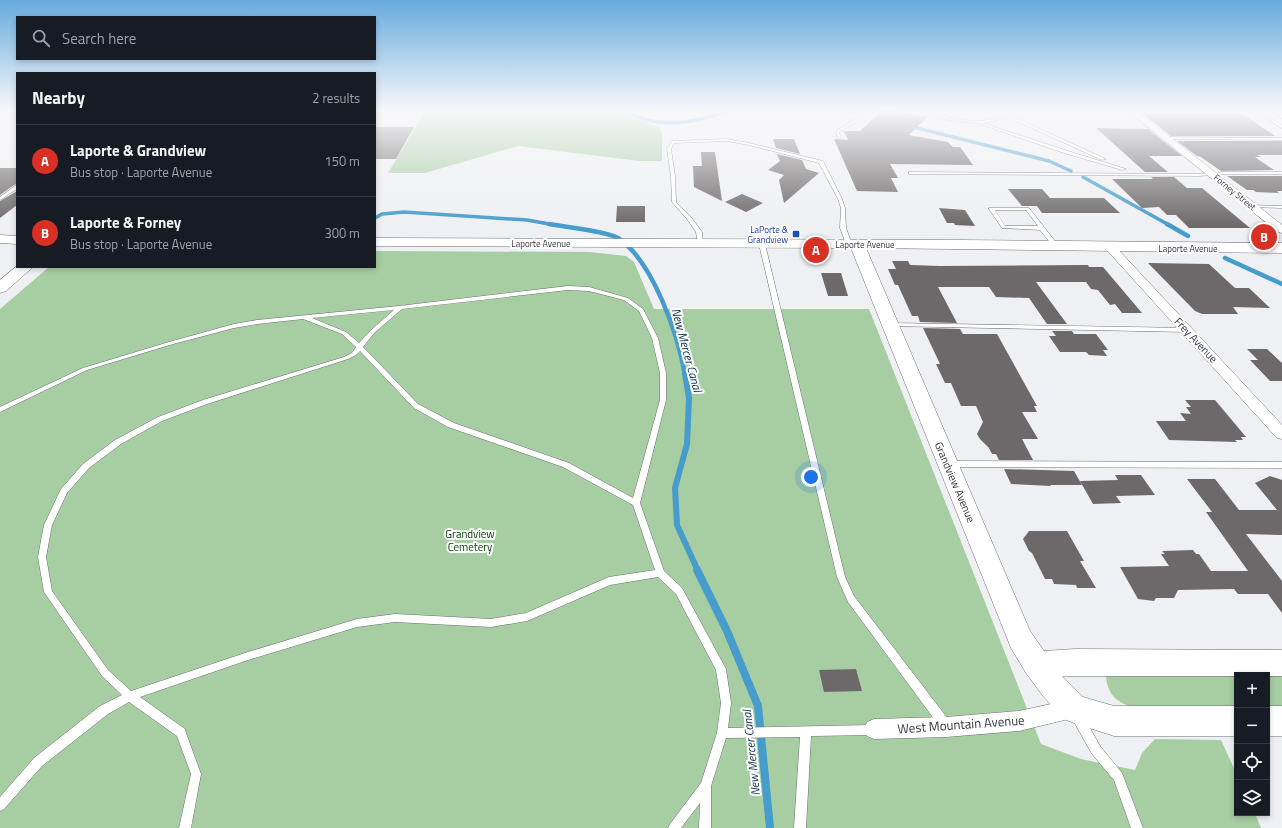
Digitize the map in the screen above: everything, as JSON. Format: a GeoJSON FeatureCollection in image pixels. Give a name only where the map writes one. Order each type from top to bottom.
{"type":"FeatureCollection","features":[{"type":"Feature","properties":{"kind":"street","name":"Forney Street"},"geometry":{"type":"LineString","coordinates":[[1180,149],[1282,230]]}},
{"type":"Feature","properties":{"kind":"street"},"geometry":{"type":"LineString","coordinates":[[0,239],[16,240]]}},
{"type":"Feature","properties":{"kind":"street","name":"Laporte Avenue"},"geometry":{"type":"LineString","coordinates":[[376,242],[1055,245],[1282,248]]}},
{"type":"Feature","properties":{"kind":"street","name":"Grandview Avenue"},"geometry":{"type":"LineString","coordinates":[[853,244],[890,325],[1020,639],[1036,664],[1074,709]]}},
{"type":"Feature","properties":{"kind":"street","name":"Frey Avenue"},"geometry":{"type":"LineString","coordinates":[[1109,246],[1282,434]]}},
{"type":"Feature","properties":{"kind":"street"},"geometry":{"type":"LineString","coordinates":[[0,288],[24,268]]}},
{"type":"Feature","properties":{"kind":"street"},"geometry":{"type":"LineString","coordinates":[[1036,664],[1075,662],[1282,663]]}},
{"type":"Feature","properties":{"kind":"street","name":"West Mountain Avenue"},"geometry":{"type":"LineString","coordinates":[[874,730],[1019,722],[1074,709],[1114,721],[1234,721]]}},
{"type":"Feature","properties":{"kind":"street"},"geometry":{"type":"LineString","coordinates":[[1270,721],[1282,721]]}},
{"type":"Feature","properties":{"kind":"lane"},"geometry":{"type":"LineString","coordinates":[[669,149],[674,176],[674,202],[689,218],[699,232],[700,244]]}},
{"type":"Feature","properties":{"kind":"lane"},"geometry":{"type":"LineString","coordinates":[[768,149],[821,162],[840,199],[843,208],[843,228],[853,244]]}},
{"type":"Feature","properties":{"kind":"lane"},"geometry":{"type":"LineString","coordinates":[[1056,149],[1124,168]]}},
{"type":"Feature","properties":{"kind":"lane"},"geometry":{"type":"LineString","coordinates":[[1081,149],[1137,174]]}},
{"type":"Feature","properties":{"kind":"lane"},"geometry":{"type":"LineString","coordinates":[[910,173],[1282,173]]}},
{"type":"Feature","properties":{"kind":"lane"},"geometry":{"type":"LineString","coordinates":[[0,200],[16,189]]}},
{"type":"Feature","properties":{"kind":"lane"},"geometry":{"type":"LineString","coordinates":[[1252,206],[1282,207]]}},
{"type":"Feature","properties":{"kind":"lane"},"geometry":{"type":"LineString","coordinates":[[1041,228],[1004,227],[991,209],[1027,209],[1055,245]]}},
{"type":"Feature","properties":{"kind":"lane"},"geometry":{"type":"LineString","coordinates":[[762,244],[841,577],[851,599],[946,727]]}},
{"type":"Feature","properties":{"kind":"lane"},"geometry":{"type":"LineString","coordinates":[[0,410],[85,369],[234,326],[257,322],[399,308],[568,288],[589,289],[626,299],[641,310],[655,338],[663,373],[663,400],[636,503],[660,573],[679,591],[721,669],[726,703],[722,733],[706,786],[705,828]]}},
{"type":"Feature","properties":{"kind":"lane"},"geometry":{"type":"LineString","coordinates":[[185,828],[196,774],[180,733],[130,696],[105,673],[48,592],[42,558],[48,525],[64,491],[86,466],[118,442],[160,419],[205,402],[346,358],[354,354],[372,332],[399,308]]}},
{"type":"Feature","properties":{"kind":"lane"},"geometry":{"type":"LineString","coordinates":[[304,318],[344,333],[360,347],[416,406],[451,425],[566,465],[636,503]]}},
{"type":"Feature","properties":{"kind":"lane"},"geometry":{"type":"LineString","coordinates":[[890,325],[1187,330]]}},
{"type":"Feature","properties":{"kind":"lane"},"geometry":{"type":"LineString","coordinates":[[947,464],[1282,466]]}},
{"type":"Feature","properties":{"kind":"lane"},"geometry":{"type":"LineString","coordinates":[[0,805],[38,762],[104,710],[130,696],[248,656],[357,623],[395,618],[491,623],[527,617],[609,581],[660,573]]}},
{"type":"Feature","properties":{"kind":"lane"},"geometry":{"type":"LineString","coordinates":[[1074,709],[1096,750],[1118,777],[1137,828]]}},
{"type":"Feature","properties":{"kind":"lane"},"geometry":{"type":"LineString","coordinates":[[722,733],[874,730]]}},
{"type":"Feature","properties":{"kind":"lane"},"geometry":{"type":"LineString","coordinates":[[800,828],[806,731]]}},
{"type":"Feature","properties":{"kind":"lane"},"geometry":{"type":"LineString","coordinates":[[674,828],[706,786]]}},
{"type":"Feature","properties":{"kind":"green space"},"geometry":{"type":"Polygon","coordinates":[[[403,149],[509,149],[425,173],[388,173],[403,149]]]}},
{"type":"Feature","properties":{"kind":"green space"},"geometry":{"type":"Polygon","coordinates":[[[539,149],[662,149],[662,161],[639,161],[539,149]]]}},
{"type":"Feature","properties":{"kind":"green space","name":"Grandview Cemetery"},"geometry":{"type":"Polygon","coordinates":[[[376,251],[590,252],[626,256],[634,262],[654,309],[869,309],[1041,744],[1081,759],[1135,770],[1142,753],[1155,739],[1221,740],[1234,768],[1234,816],[1256,816],[1261,828],[0,828],[0,309],[48,268],[376,268],[376,251]]]}},
{"type":"Feature","properties":{"kind":"green space"},"geometry":{"type":"Polygon","coordinates":[[[1111,674],[1234,675],[1234,707],[1129,706],[1119,701],[1110,692],[1106,677],[1111,674]]]}},
{"type":"Feature","properties":{"kind":"green space"},"geometry":{"type":"Polygon","coordinates":[[[1270,675],[1282,675],[1282,708],[1270,708],[1270,675]]]}},
{"type":"Feature","properties":{"kind":"building"},"geometry":{"type":"Polygon","coordinates":[[[376,149],[402,149],[396,159],[376,159],[376,149]]]}},
{"type":"Feature","properties":{"kind":"building"},"geometry":{"type":"Polygon","coordinates":[[[779,149],[798,149],[800,154],[779,149]]]}},
{"type":"Feature","properties":{"kind":"building"},"geometry":{"type":"Polygon","coordinates":[[[838,149],[961,149],[973,165],[890,164],[898,178],[891,178],[898,192],[857,191],[838,149]]]}},
{"type":"Feature","properties":{"kind":"building"},"geometry":{"type":"Polygon","coordinates":[[[1119,149],[1173,149],[1182,156],[1149,156],[1168,172],[1145,172],[1119,149]]]}},
{"type":"Feature","properties":{"kind":"building"},"geometry":{"type":"Polygon","coordinates":[[[1187,149],[1282,149],[1282,155],[1257,155],[1261,157],[1255,157],[1274,170],[1221,171],[1201,157],[1197,156],[1187,149]]]}},
{"type":"Feature","properties":{"kind":"building"},"geometry":{"type":"Polygon","coordinates":[[[701,152],[715,152],[722,201],[694,187],[693,166],[702,166],[701,152]]]}},
{"type":"Feature","properties":{"kind":"building"},"geometry":{"type":"Polygon","coordinates":[[[777,154],[802,160],[806,169],[819,173],[784,203],[779,180],[784,175],[768,170],[780,161],[777,154]]]}},
{"type":"Feature","properties":{"kind":"building"},"geometry":{"type":"Polygon","coordinates":[[[0,168],[16,168],[16,184],[0,195],[0,168]]]}},
{"type":"Feature","properties":{"kind":"building"},"geometry":{"type":"Polygon","coordinates":[[[1227,176],[1282,176],[1282,191],[1277,191],[1279,193],[1247,190],[1227,176]]]}},
{"type":"Feature","properties":{"kind":"building"},"geometry":{"type":"Polygon","coordinates":[[[1151,177],[1174,177],[1187,188],[1202,188],[1250,228],[1189,228],[1176,215],[1167,215],[1159,207],[1142,208],[1112,179],[1153,179],[1151,177]]]}},
{"type":"Feature","properties":{"kind":"building"},"geometry":{"type":"Polygon","coordinates":[[[1008,189],[1042,189],[1050,198],[1104,198],[1120,213],[1042,213],[1037,206],[1022,206],[1008,189]]]}},
{"type":"Feature","properties":{"kind":"building"},"geometry":{"type":"Polygon","coordinates":[[[16,192],[16,206],[0,218],[0,201],[16,192]]]}},
{"type":"Feature","properties":{"kind":"building"},"geometry":{"type":"Polygon","coordinates":[[[742,194],[763,203],[746,212],[725,202],[742,194]]]}},
{"type":"Feature","properties":{"kind":"building"},"geometry":{"type":"Polygon","coordinates":[[[617,206],[645,206],[645,222],[616,222],[617,206]]]}},
{"type":"Feature","properties":{"kind":"building"},"geometry":{"type":"Polygon","coordinates":[[[939,208],[965,210],[975,226],[947,223],[939,208]]]}},
{"type":"Feature","properties":{"kind":"building"},"geometry":{"type":"Polygon","coordinates":[[[892,261],[908,261],[910,265],[940,266],[1088,265],[1089,267],[1103,267],[1142,313],[1122,313],[1115,304],[1110,305],[1098,290],[1091,289],[1086,282],[1036,282],[1067,324],[1047,324],[1029,298],[996,297],[989,287],[938,287],[957,323],[920,322],[918,316],[912,316],[898,285],[895,285],[888,269],[896,269],[892,261]]]}},
{"type":"Feature","properties":{"kind":"building"},"geometry":{"type":"Polygon","coordinates":[[[1148,263],[1209,264],[1235,288],[1249,288],[1270,308],[1233,307],[1238,314],[1202,314],[1195,311],[1148,263]]]}},
{"type":"Feature","properties":{"kind":"building"},"geometry":{"type":"Polygon","coordinates":[[[821,273],[841,273],[848,296],[828,296],[821,273]]]}},
{"type":"Feature","properties":{"kind":"building"},"geometry":{"type":"Polygon","coordinates":[[[923,328],[960,329],[963,334],[997,334],[1037,406],[1034,406],[1037,412],[1022,412],[1038,439],[1022,439],[1033,460],[999,460],[996,454],[992,454],[977,434],[983,422],[976,406],[961,406],[951,383],[945,383],[936,364],[940,364],[923,328]]]}},
{"type":"Feature","properties":{"kind":"building"},"geometry":{"type":"Polygon","coordinates":[[[1052,331],[1072,331],[1074,334],[1096,334],[1108,350],[1103,350],[1107,356],[1089,355],[1086,352],[1060,352],[1049,336],[1056,336],[1052,331]]]}},
{"type":"Feature","properties":{"kind":"building"},"geometry":{"type":"Polygon","coordinates":[[[1247,349],[1267,349],[1282,363],[1282,381],[1270,381],[1250,360],[1258,360],[1247,349]]]}},
{"type":"Feature","properties":{"kind":"building"},"geometry":{"type":"Polygon","coordinates":[[[1185,400],[1215,400],[1246,437],[1241,437],[1243,440],[1235,440],[1237,442],[1169,440],[1156,421],[1186,421],[1180,413],[1191,414],[1186,407],[1191,407],[1185,400]]]}},
{"type":"Feature","properties":{"kind":"building"},"geometry":{"type":"Polygon","coordinates":[[[1004,469],[1074,471],[1082,485],[1050,485],[1051,486],[1011,484],[1004,469]]]}},
{"type":"Feature","properties":{"kind":"building"},"geometry":{"type":"Polygon","coordinates":[[[1115,475],[1141,475],[1155,495],[1116,496],[1121,503],[1093,504],[1080,481],[1118,480],[1115,475]]]}},
{"type":"Feature","properties":{"kind":"building"},"geometry":{"type":"Polygon","coordinates":[[[1270,476],[1282,480],[1282,535],[1246,534],[1282,581],[1282,613],[1268,594],[1238,594],[1234,589],[1178,590],[1174,598],[1156,598],[1154,601],[1138,599],[1120,567],[1169,566],[1161,554],[1165,554],[1162,551],[1193,550],[1196,554],[1199,554],[1211,571],[1248,571],[1206,512],[1212,512],[1187,479],[1215,479],[1239,510],[1277,510],[1255,483],[1270,476]]]}},
{"type":"Feature","properties":{"kind":"building"},"geometry":{"type":"Polygon","coordinates":[[[1029,531],[1067,531],[1084,561],[1080,561],[1096,588],[1077,588],[1076,585],[1054,584],[1052,579],[1045,579],[1023,539],[1029,531]]]}},
{"type":"Feature","properties":{"kind":"building"},"geometry":{"type":"Polygon","coordinates":[[[856,669],[862,691],[824,692],[819,670],[856,669]]]}},
{"type":"Feature","properties":{"kind":"waterway"},"geometry":{"type":"LineString","coordinates":[[1000,149],[1049,161],[1071,171]]}},
{"type":"Feature","properties":{"kind":"waterway"},"geometry":{"type":"LineString","coordinates":[[1083,177],[1169,225]]}},
{"type":"Feature","properties":{"kind":"waterway","name":"New Mercer Canal"},"geometry":{"type":"LineString","coordinates":[[376,217],[382,214],[404,212],[527,220],[551,224]]}},
{"type":"Feature","properties":{"kind":"waterway","name":"New Mercer Canal"},"geometry":{"type":"LineString","coordinates":[[551,224],[605,233],[618,238],[631,249],[653,281],[662,300],[682,359],[685,375]]}},
{"type":"Feature","properties":{"kind":"waterway"},"geometry":{"type":"LineString","coordinates":[[1167,224],[1188,236]]}},
{"type":"Feature","properties":{"kind":"waterway"},"geometry":{"type":"LineString","coordinates":[[1225,258],[1282,284]]}},
{"type":"Feature","properties":{"kind":"waterway","name":"New Mercer Canal"},"geometry":{"type":"LineString","coordinates":[[685,374],[689,398],[687,444],[675,488],[677,525],[698,571]]}},
{"type":"Feature","properties":{"kind":"waterway","name":"New Mercer Canal"},"geometry":{"type":"LineString","coordinates":[[697,570],[727,631],[758,706],[770,828]]}},
{"type":"Feature","properties":{"kind":"place","name":"LaPorte & Grandview"},"geometry":{"type":"Point","coordinates":[796,234]}},
{"type":"Feature","properties":{"kind":"place","name":"Laporte & Forney"},"geometry":{"type":"Point","coordinates":[1264,237]}},
{"type":"Feature","properties":{"kind":"place","name":"Laporte & Grandview"},"geometry":{"type":"Point","coordinates":[816,250]}}]}
